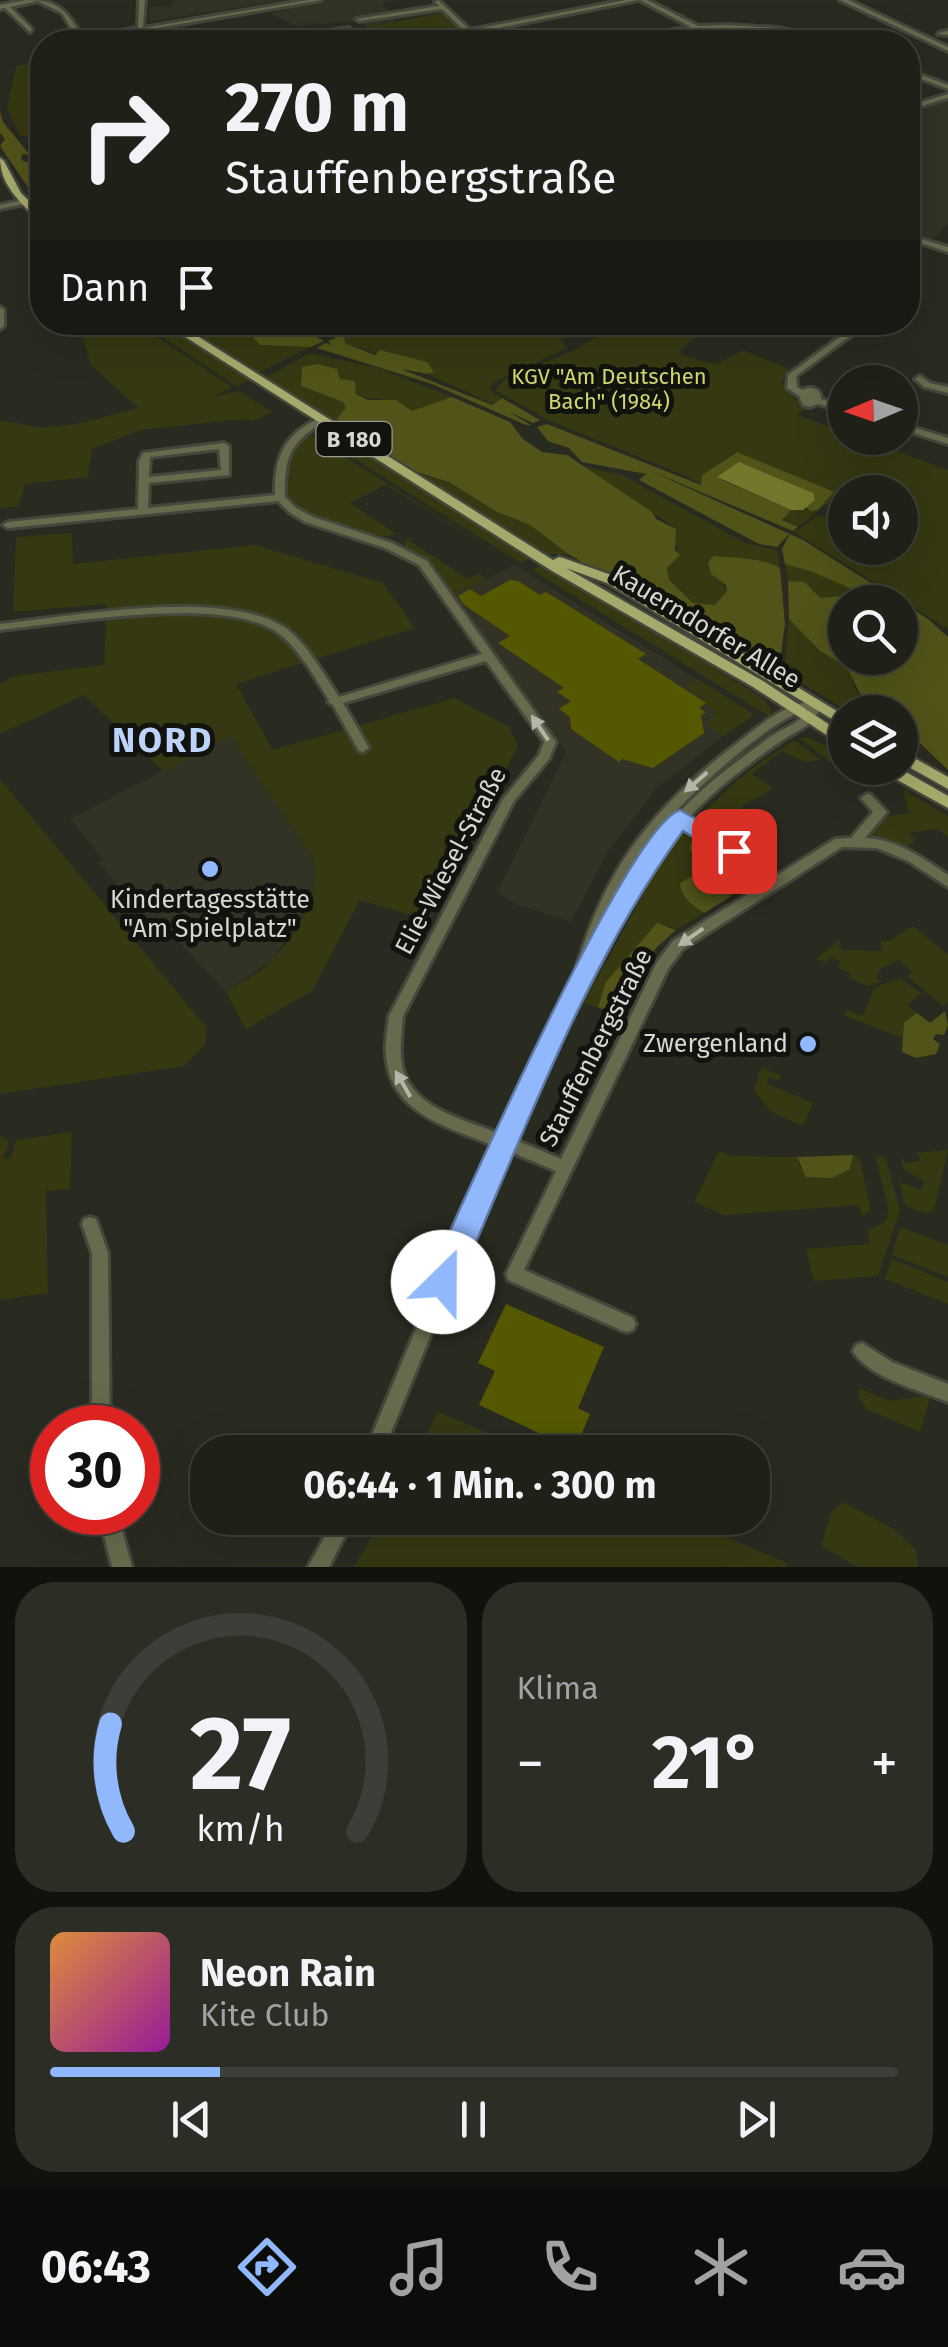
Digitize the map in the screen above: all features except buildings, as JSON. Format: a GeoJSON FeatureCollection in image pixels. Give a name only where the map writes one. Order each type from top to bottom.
{"type":"FeatureCollection","features":[{"type":"Feature","properties":{"kind":"main road"},"geometry":{"type":"LineString","coordinates":[[0,152],[30,205]]}},
{"type":"Feature","properties":{"kind":"main road"},"geometry":{"type":"LineString","coordinates":[[0,161],[17,194],[27,201]]}},
{"type":"Feature","properties":{"kind":"main road","name":"Kauerndorfer Allee"},"geometry":{"type":"LineString","coordinates":[[188,335],[541,556],[794,708],[828,717]]}},
{"type":"Feature","properties":{"kind":"main road","name":"Kauerndorfer Allee"},"geometry":{"type":"LineString","coordinates":[[541,556],[612,580],[812,712],[828,727]]}},
{"type":"Feature","properties":{"kind":"main road"},"geometry":{"type":"LineString","coordinates":[[918,766],[948,784]]}},
{"type":"Feature","properties":{"kind":"main road"},"geometry":{"type":"LineString","coordinates":[[917,785],[948,803]]}},
{"type":"Feature","properties":{"kind":"street"},"geometry":{"type":"LineString","coordinates":[[3,7],[38,0],[64,12],[72,30]]}},
{"type":"Feature","properties":{"kind":"street"},"geometry":{"type":"LineString","coordinates":[[142,0],[144,30]]}},
{"type":"Feature","properties":{"kind":"street"},"geometry":{"type":"LineString","coordinates":[[271,8],[300,0]]}},
{"type":"Feature","properties":{"kind":"street"},"geometry":{"type":"LineString","coordinates":[[164,30],[318,0]]}},
{"type":"Feature","properties":{"kind":"street"},"geometry":{"type":"LineString","coordinates":[[436,0],[467,30]]}},
{"type":"Feature","properties":{"kind":"street"},"geometry":{"type":"LineString","coordinates":[[479,30],[634,0]]}},
{"type":"Feature","properties":{"kind":"street"},"geometry":{"type":"LineString","coordinates":[[643,0],[695,27]]}},
{"type":"Feature","properties":{"kind":"street"},"geometry":{"type":"LineString","coordinates":[[843,0],[907,30]]}},
{"type":"Feature","properties":{"kind":"street"},"geometry":{"type":"LineString","coordinates":[[3,7],[30,30]]}},
{"type":"Feature","properties":{"kind":"street"},"geometry":{"type":"LineString","coordinates":[[360,19],[443,7]]}},
{"type":"Feature","properties":{"kind":"street"},"geometry":{"type":"LineString","coordinates":[[681,30],[773,30]]}},
{"type":"Feature","properties":{"kind":"street"},"geometry":{"type":"LineString","coordinates":[[920,36],[948,49]]}},
{"type":"Feature","properties":{"kind":"street"},"geometry":{"type":"LineString","coordinates":[[920,77],[948,86]]}},
{"type":"Feature","properties":{"kind":"street"},"geometry":{"type":"LineString","coordinates":[[920,104],[948,96]]}},
{"type":"Feature","properties":{"kind":"street"},"geometry":{"type":"LineString","coordinates":[[0,207],[27,201]]}},
{"type":"Feature","properties":{"kind":"street"},"geometry":{"type":"LineString","coordinates":[[920,241],[948,250]]}},
{"type":"Feature","properties":{"kind":"street"},"geometry":{"type":"LineString","coordinates":[[0,310],[0,326]]}},
{"type":"Feature","properties":{"kind":"street"},"geometry":{"type":"LineString","coordinates":[[828,404],[804,401],[790,384],[796,370],[847,335]]}},
{"type":"Feature","properties":{"kind":"street"},"geometry":{"type":"LineString","coordinates":[[920,379],[948,390]]}},
{"type":"Feature","properties":{"kind":"street"},"geometry":{"type":"LineString","coordinates":[[8,525],[280,498],[282,463],[292,441],[325,422]]}},
{"type":"Feature","properties":{"kind":"street"},"geometry":{"type":"LineString","coordinates":[[918,432],[948,441]]}},
{"type":"Feature","properties":{"kind":"street"},"geometry":{"type":"LineString","coordinates":[[142,513],[144,480],[146,455],[224,446],[226,472],[144,480]]}},
{"type":"Feature","properties":{"kind":"street","name":"Elie-Wiesel-Straße"},"geometry":{"type":"LineString","coordinates":[[280,498],[314,520],[398,548],[418,559],[546,734],[550,748],[510,798],[396,1016],[390,1048],[396,1075],[408,1094],[436,1118],[501,1142]]}},
{"type":"Feature","properties":{"kind":"street"},"geometry":{"type":"LineString","coordinates":[[0,627],[176,612],[252,617],[288,636],[363,748]]}},
{"type":"Feature","properties":{"kind":"street"},"geometry":{"type":"LineString","coordinates":[[334,702],[489,656]]}},
{"type":"Feature","properties":{"kind":"street","name":"Stauffenbergstraße"},"geometry":{"type":"LineString","coordinates":[[578,987],[585,950],[612,888],[664,810],[718,763],[794,708]]}},
{"type":"Feature","properties":{"kind":"street","name":"Stauffenbergstraße"},"geometry":{"type":"LineString","coordinates":[[381,1435],[501,1142],[632,888],[680,818],[725,775],[812,712]]}},
{"type":"Feature","properties":{"kind":"street"},"geometry":{"type":"LineString","coordinates":[[867,798],[880,812],[856,840],[899,852],[948,882]]}},
{"type":"Feature","properties":{"kind":"street"},"geometry":{"type":"LineString","coordinates":[[664,810],[734,851],[772,882]]}},
{"type":"Feature","properties":{"kind":"street","name":"Stauffenbergstraße"},"geometry":{"type":"LineString","coordinates":[[627,1324],[514,1274],[564,1167],[671,952],[772,882],[825,850],[856,840]]}},
{"type":"Feature","properties":{"kind":"street","name":"Stauffenbergstraße"},"geometry":{"type":"LineString","coordinates":[[501,1142],[564,1167]]}},
{"type":"Feature","properties":{"kind":"street"},"geometry":{"type":"LineString","coordinates":[[90,1224],[100,1253],[100,1405]]}},
{"type":"Feature","properties":{"kind":"street"},"geometry":{"type":"LineString","coordinates":[[862,1352],[886,1368],[948,1393]]}},
{"type":"Feature","properties":{"kind":"street"},"geometry":{"type":"LineString","coordinates":[[113,1535],[122,1567]]}},
{"type":"Feature","properties":{"kind":"street"},"geometry":{"type":"LineString","coordinates":[[318,1567],[336,1535]]}},
{"type":"Feature","properties":{"kind":"shaded area"},"geometry":{"type":"Polygon","coordinates":[[[174,0],[286,0],[148,22],[149,7],[170,6],[174,0]]]}},
{"type":"Feature","properties":{"kind":"shaded area"},"geometry":{"type":"Polygon","coordinates":[[[328,0],[396,0],[381,4],[393,13],[387,15],[396,22],[367,27],[357,21],[296,26],[269,13],[328,0]]]}},
{"type":"Feature","properties":{"kind":"shaded area"},"geometry":{"type":"Polygon","coordinates":[[[948,99],[948,224],[929,241],[920,238],[920,107],[948,99]]]}},
{"type":"Feature","properties":{"kind":"shaded area"},"geometry":{"type":"Polygon","coordinates":[[[0,111],[3,122],[30,155],[22,154],[21,160],[30,163],[30,190],[0,146],[5,139],[0,133],[0,111]]]}},
{"type":"Feature","properties":{"kind":"shaded area"},"geometry":{"type":"Polygon","coordinates":[[[251,335],[313,335],[324,341],[311,347],[260,345],[251,335]]]}},
{"type":"Feature","properties":{"kind":"shaded area"},"geometry":{"type":"Polygon","coordinates":[[[344,335],[345,343],[375,355],[380,350],[427,362],[434,372],[401,369],[492,405],[502,398],[540,420],[533,423],[509,412],[531,425],[526,425],[432,384],[317,348],[325,343],[331,345],[328,341],[344,335]]]}},
{"type":"Feature","properties":{"kind":"shaded area"},"geometry":{"type":"Polygon","coordinates":[[[318,364],[337,369],[340,379],[355,381],[356,394],[368,400],[396,400],[412,411],[452,397],[510,422],[523,439],[542,452],[567,455],[676,529],[675,550],[680,555],[667,568],[669,580],[693,603],[715,605],[727,591],[726,585],[711,574],[708,563],[713,556],[756,560],[780,568],[785,624],[779,668],[772,672],[568,554],[530,525],[497,512],[449,482],[414,471],[347,431],[337,418],[346,408],[343,402],[301,386],[302,367],[318,364]]]}},
{"type":"Feature","properties":{"kind":"shaded area"},"geometry":{"type":"Polygon","coordinates":[[[547,424],[701,485],[702,475],[737,452],[828,490],[828,499],[818,510],[811,511],[805,507],[815,500],[720,479],[791,510],[782,520],[798,527],[793,531],[646,469],[789,534],[777,547],[759,544],[639,480],[646,474],[582,462],[569,448],[548,441],[537,427],[547,424]]]}},
{"type":"Feature","properties":{"kind":"shaded area"},"geometry":{"type":"Polygon","coordinates":[[[739,462],[813,493],[815,500],[803,510],[791,510],[717,477],[739,462]]]}},
{"type":"Feature","properties":{"kind":"shaded area"},"geometry":{"type":"Polygon","coordinates":[[[790,534],[828,556],[828,565],[843,565],[874,585],[842,585],[785,564],[782,549],[790,534]]]}},
{"type":"Feature","properties":{"kind":"shaded area"},"geometry":{"type":"Polygon","coordinates":[[[515,565],[752,714],[658,787],[609,850],[571,922],[513,903],[497,892],[566,752],[453,595],[515,565]]]}},
{"type":"Feature","properties":{"kind":"shaded area"},"geometry":{"type":"Polygon","coordinates":[[[788,581],[804,582],[821,598],[828,597],[828,656],[789,619],[788,581]]]}},
{"type":"Feature","properties":{"kind":"shaded area"},"geometry":{"type":"Polygon","coordinates":[[[918,613],[928,619],[948,637],[948,770],[918,741],[918,695],[861,695],[851,675],[918,675],[918,613]]]}},
{"type":"Feature","properties":{"kind":"shaded area","name":"Kindertagesstätte \"Am Spielplatz\""},"geometry":{"type":"Polygon","coordinates":[[[231,735],[313,858],[318,875],[307,906],[273,959],[226,992],[155,917],[149,920],[98,863],[104,860],[70,819],[231,735]]]}},
{"type":"Feature","properties":{"kind":"shaded area"},"geometry":{"type":"Polygon","coordinates":[[[692,841],[712,848],[734,868],[730,897],[704,913],[685,897],[680,883],[702,870],[689,848],[692,841]]]}},
{"type":"Feature","properties":{"kind":"shaded area"},"geometry":{"type":"Polygon","coordinates":[[[657,923],[676,930],[656,948],[620,1018],[598,1007],[606,982],[657,923]]]}},
{"type":"Feature","properties":{"kind":"shaded area"},"geometry":{"type":"Polygon","coordinates":[[[945,1011],[948,1025],[944,1035],[936,1034],[933,1039],[940,1044],[936,1054],[916,1058],[902,1052],[904,1022],[917,1013],[930,1023],[945,1011]]]}},
{"type":"Feature","properties":{"kind":"shaded area"},"geometry":{"type":"Polygon","coordinates":[[[853,1155],[850,1169],[832,1178],[806,1177],[797,1157],[853,1155]]]}},
{"type":"Feature","properties":{"kind":"green space"},"geometry":{"type":"Polygon","coordinates":[[[442,13],[460,30],[353,30],[442,13]]]}},
{"type":"Feature","properties":{"kind":"green space"},"geometry":{"type":"Polygon","coordinates":[[[30,64],[30,137],[20,135],[7,108],[16,66],[30,64]]]}},
{"type":"Feature","properties":{"kind":"green space"},"geometry":{"type":"Polygon","coordinates":[[[82,335],[154,335],[232,387],[214,397],[238,391],[273,412],[252,421],[141,430],[92,449],[88,477],[25,484],[19,506],[0,508],[0,420],[42,428],[82,423],[138,408],[90,364],[82,335]]]}},
{"type":"Feature","properties":{"kind":"green space"},"geometry":{"type":"Polygon","coordinates":[[[160,335],[179,335],[250,380],[236,386],[160,335]]]}},
{"type":"Feature","properties":{"kind":"green space"},"geometry":{"type":"Polygon","coordinates":[[[192,335],[251,335],[260,345],[311,347],[255,374],[192,335]]]}},
{"type":"Feature","properties":{"kind":"green space"},"geometry":{"type":"Polygon","coordinates":[[[344,335],[572,335],[561,340],[567,348],[491,384],[490,390],[502,398],[493,404],[427,374],[433,371],[345,343],[344,335]]]}},
{"type":"Feature","properties":{"kind":"green space","name":"KGV \"Am Deutschen Bach\" (1984)"},"geometry":{"type":"Polygon","coordinates":[[[599,335],[699,335],[680,350],[683,356],[716,364],[743,350],[789,369],[782,382],[795,400],[810,405],[798,415],[828,426],[828,455],[906,455],[948,470],[948,629],[918,610],[918,585],[878,585],[846,565],[918,565],[918,475],[828,475],[828,491],[735,452],[702,475],[702,485],[548,420],[495,390],[504,380],[577,349],[599,335]]]}},
{"type":"Feature","properties":{"kind":"green space"},"geometry":{"type":"Polygon","coordinates":[[[310,353],[377,368],[452,397],[420,410],[407,410],[389,401],[359,395],[355,392],[356,382],[340,379],[335,368],[324,365],[304,377],[302,387],[343,402],[347,407],[347,431],[263,379],[310,353]]]}},
{"type":"Feature","properties":{"kind":"green space"},"geometry":{"type":"Polygon","coordinates":[[[313,433],[336,433],[530,554],[529,559],[521,563],[313,433]]]}},
{"type":"Feature","properties":{"kind":"green space"},"geometry":{"type":"Polygon","coordinates":[[[310,435],[517,565],[386,485],[350,503],[396,533],[393,535],[360,533],[305,510],[284,491],[293,452],[310,435]]]}},
{"type":"Feature","properties":{"kind":"green space"},"geometry":{"type":"Polygon","coordinates":[[[582,466],[622,475],[745,543],[777,550],[780,568],[718,555],[720,579],[727,591],[715,605],[693,603],[669,580],[667,568],[679,555],[671,525],[582,466]]]}},
{"type":"Feature","properties":{"kind":"green space"},"geometry":{"type":"Polygon","coordinates":[[[414,471],[449,482],[497,512],[530,525],[568,554],[547,554],[414,471]]]}},
{"type":"Feature","properties":{"kind":"green space"},"geometry":{"type":"Polygon","coordinates":[[[828,498],[828,503],[798,527],[782,518],[791,510],[818,510],[828,498]]]}},
{"type":"Feature","properties":{"kind":"green space"},"geometry":{"type":"Polygon","coordinates":[[[818,516],[827,517],[828,553],[794,532],[818,516]]]}},
{"type":"Feature","properties":{"kind":"green space"},"geometry":{"type":"Polygon","coordinates":[[[72,533],[73,564],[255,545],[383,583],[415,628],[236,684],[273,750],[455,698],[509,727],[518,746],[428,920],[360,900],[312,991],[246,1029],[226,992],[263,969],[290,938],[311,898],[315,871],[313,858],[231,736],[163,771],[84,695],[0,734],[0,684],[14,676],[104,665],[107,604],[13,612],[16,537],[72,533]]]}},
{"type":"Feature","properties":{"kind":"green space"},"geometry":{"type":"Polygon","coordinates":[[[407,538],[415,538],[410,541],[468,579],[480,573],[486,579],[453,595],[431,565],[404,548],[407,538]]]}},
{"type":"Feature","properties":{"kind":"green space"},"geometry":{"type":"Polygon","coordinates":[[[785,564],[842,585],[828,585],[828,598],[821,598],[809,586],[788,581],[785,564]]]}},
{"type":"Feature","properties":{"kind":"green space"},"geometry":{"type":"Polygon","coordinates":[[[541,565],[551,566],[764,699],[772,711],[770,717],[532,570],[541,565]]]}},
{"type":"Feature","properties":{"kind":"green space"},"geometry":{"type":"Polygon","coordinates":[[[789,619],[828,656],[828,675],[852,675],[860,695],[828,695],[828,699],[784,669],[789,619]]]}},
{"type":"Feature","properties":{"kind":"green space"},"geometry":{"type":"Polygon","coordinates":[[[697,679],[753,716],[724,736],[707,725],[717,713],[686,686],[697,679]]]}},
{"type":"Feature","properties":{"kind":"green space"},"geometry":{"type":"Polygon","coordinates":[[[808,737],[828,747],[828,761],[799,738],[808,737]]]}},
{"type":"Feature","properties":{"kind":"green space"},"geometry":{"type":"Polygon","coordinates":[[[795,740],[821,760],[805,762],[782,751],[752,774],[774,788],[726,816],[709,812],[725,829],[730,828],[764,856],[773,855],[762,863],[703,823],[700,815],[748,771],[795,740]]]}},
{"type":"Feature","properties":{"kind":"green space"},"geometry":{"type":"Polygon","coordinates":[[[0,779],[207,1028],[205,1044],[184,1066],[0,1094],[0,779]]]}},
{"type":"Feature","properties":{"kind":"green space"},"geometry":{"type":"Polygon","coordinates":[[[904,790],[948,816],[948,837],[937,829],[909,833],[916,840],[903,849],[872,837],[871,827],[885,816],[911,813],[904,790]]]}},
{"type":"Feature","properties":{"kind":"green space"},"geometry":{"type":"Polygon","coordinates":[[[694,833],[742,862],[758,888],[730,897],[734,873],[692,855],[702,870],[681,883],[682,889],[688,901],[704,913],[676,930],[667,925],[606,982],[598,1007],[584,1003],[677,834],[694,833]]]}},
{"type":"Feature","properties":{"kind":"green space"},"geometry":{"type":"Polygon","coordinates":[[[913,926],[948,954],[948,1002],[943,1006],[907,976],[912,972],[899,960],[882,968],[876,978],[881,981],[868,986],[849,978],[851,973],[838,968],[840,961],[830,957],[827,963],[816,959],[839,940],[842,950],[882,951],[881,941],[889,941],[913,926]]]}},
{"type":"Feature","properties":{"kind":"green space"},"geometry":{"type":"Polygon","coordinates":[[[899,978],[922,993],[907,1005],[917,1013],[904,1022],[903,1038],[845,1016],[847,1010],[863,1016],[874,988],[899,978]]]}},
{"type":"Feature","properties":{"kind":"green space"},"geometry":{"type":"Polygon","coordinates":[[[761,1067],[781,1075],[779,1081],[769,1077],[767,1084],[813,1103],[803,1126],[771,1112],[754,1090],[761,1067]]]}},
{"type":"Feature","properties":{"kind":"green space"},"geometry":{"type":"Polygon","coordinates":[[[72,1132],[70,1189],[46,1191],[48,1293],[0,1300],[0,1135],[9,1142],[3,1159],[11,1158],[17,1140],[72,1132]]]}},
{"type":"Feature","properties":{"kind":"green space"},"geometry":{"type":"Polygon","coordinates":[[[948,1150],[934,1211],[923,1213],[905,1204],[899,1182],[921,1190],[924,1181],[903,1169],[901,1155],[905,1163],[920,1161],[917,1153],[948,1150]]]}},
{"type":"Feature","properties":{"kind":"green space"},"geometry":{"type":"Polygon","coordinates":[[[719,1151],[733,1156],[797,1157],[800,1168],[850,1169],[853,1155],[860,1159],[871,1211],[862,1216],[858,1205],[724,1215],[694,1202],[719,1151]]]}},
{"type":"Feature","properties":{"kind":"green space"},"geometry":{"type":"Polygon","coordinates":[[[880,1155],[886,1159],[900,1210],[878,1276],[814,1281],[806,1249],[870,1244],[867,1231],[886,1221],[888,1208],[876,1159],[880,1155]]]}},
{"type":"Feature","properties":{"kind":"green space"},"geometry":{"type":"Polygon","coordinates":[[[900,1227],[948,1245],[948,1277],[892,1255],[900,1227]]]}},
{"type":"Feature","properties":{"kind":"green space"},"geometry":{"type":"Polygon","coordinates":[[[892,1259],[948,1282],[948,1304],[885,1279],[892,1259]]]}},
{"type":"Feature","properties":{"kind":"green space"},"geometry":{"type":"Polygon","coordinates":[[[859,1388],[890,1401],[931,1395],[920,1432],[866,1409],[858,1395],[859,1388]]]}},
{"type":"Feature","properties":{"kind":"green space"},"geometry":{"type":"Polygon","coordinates":[[[438,1412],[493,1435],[426,1435],[438,1412]]]}},
{"type":"Feature","properties":{"kind":"green space"},"geometry":{"type":"Polygon","coordinates":[[[843,1502],[894,1529],[916,1550],[918,1567],[857,1567],[821,1545],[832,1511],[843,1502]]]}},
{"type":"Feature","properties":{"kind":"green space"},"geometry":{"type":"Polygon","coordinates":[[[373,1535],[722,1535],[787,1563],[786,1567],[354,1567],[373,1535]]]}},
{"type":"Feature","properties":{"kind":"place","name":"Kindertagesstätte \"Am Spielplatz\""},"geometry":{"type":"Point","coordinates":[210,869]}},
{"type":"Feature","properties":{"kind":"place","name":"Zwergenland"},"geometry":{"type":"Point","coordinates":[808,1044]}},
{"type":"Feature","properties":{"kind":"district","name":"NORD"},"geometry":{"type":"Point","coordinates":[163,740]}},
{"type":"Feature","properties":{"kind":"route"},"geometry":{"type":"LineString","coordinates":[[443,1282],[516,1111],[578,987],[652,856],[680,818],[734,851]]}}]}
